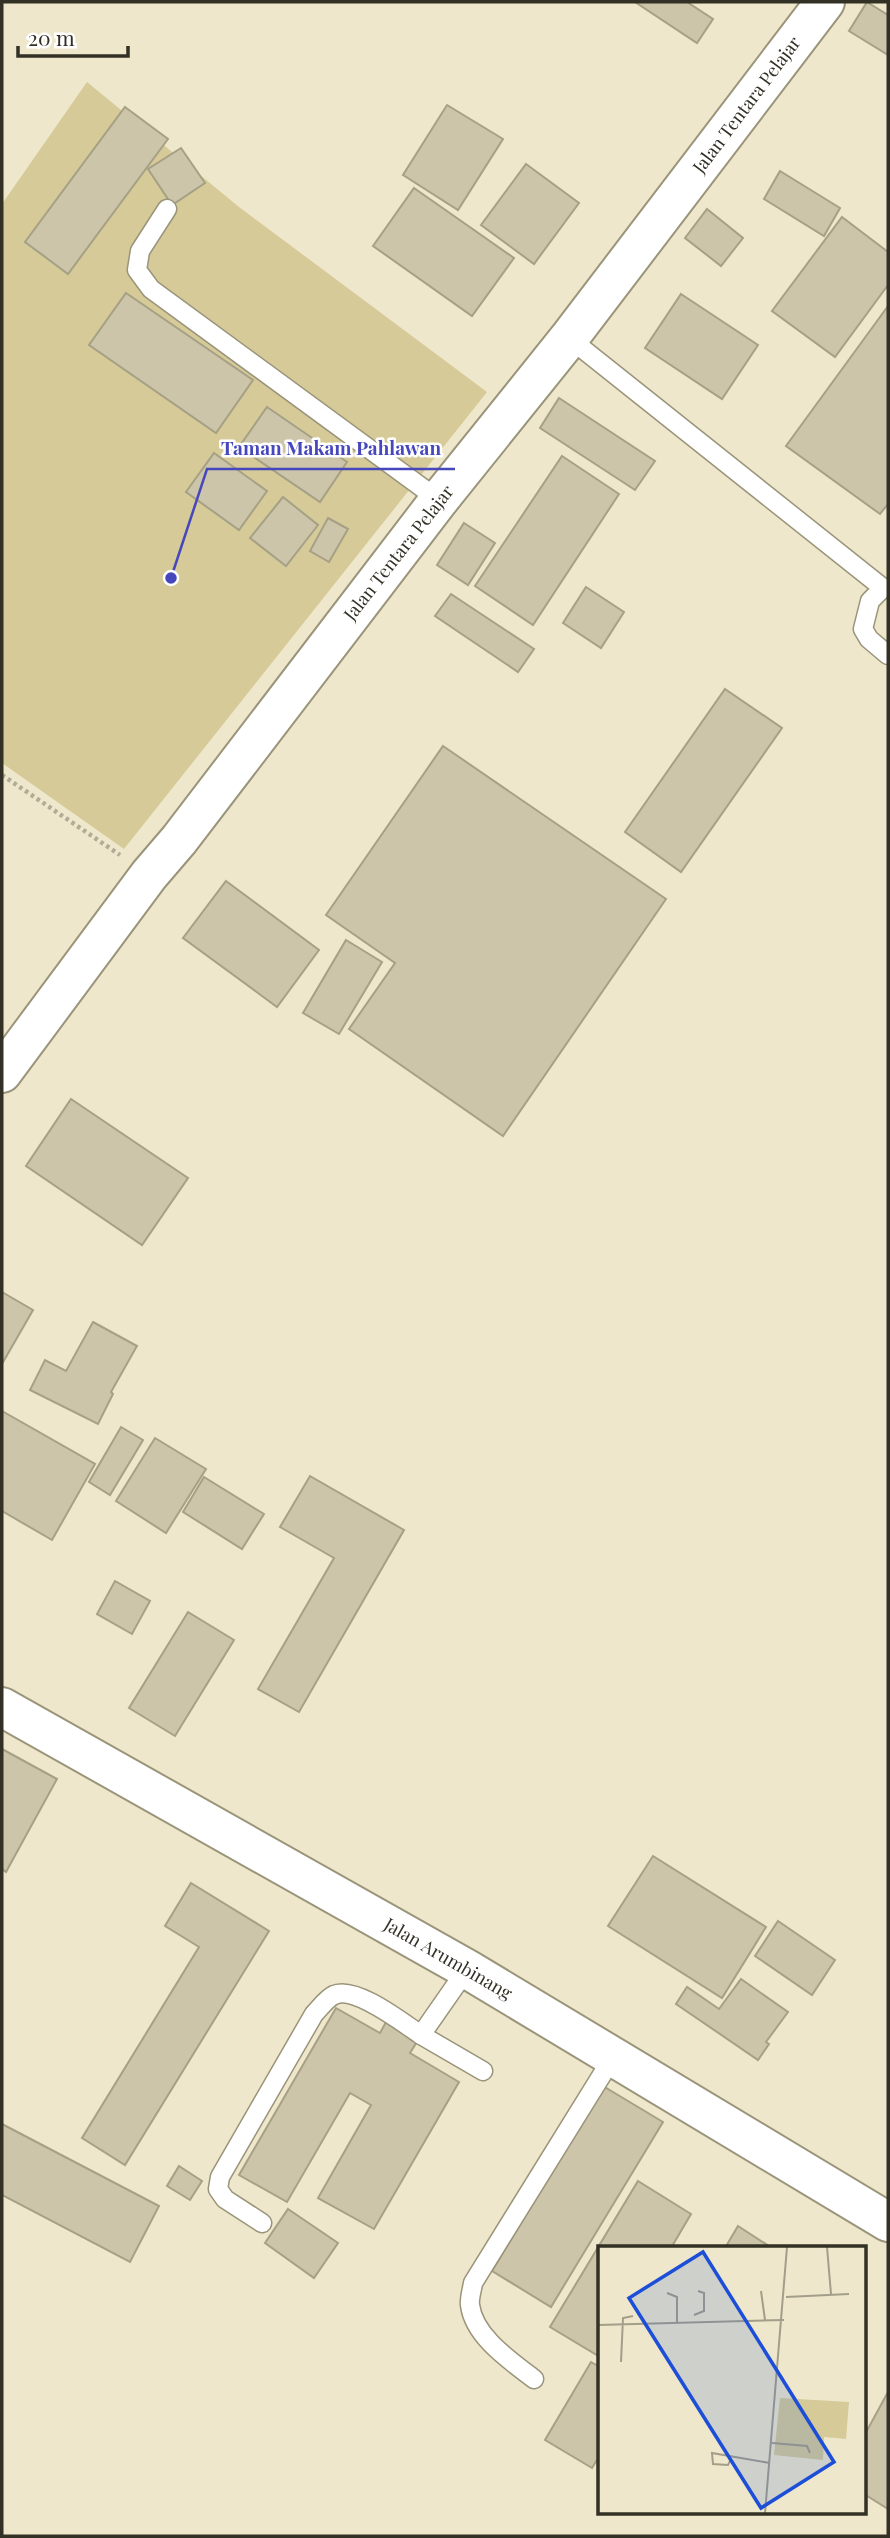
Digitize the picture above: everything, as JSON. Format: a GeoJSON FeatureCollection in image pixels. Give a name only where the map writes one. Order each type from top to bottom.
{"type":"FeatureCollection","features":[{"type":"Feature","properties":{"kind":"main road","name":"Jalan Tentara Pelajar"},"geometry":{"type":"LineString","coordinates":[[2,1073],[149,875],[179,841],[439,500],[569,338],[825,2]]}},
{"type":"Feature","properties":{"kind":"main road","name":"Jalan Arumbinang"},"geometry":{"type":"LineString","coordinates":[[2,1707],[467,1969],[888,2222]]}},
{"type":"Feature","properties":{"kind":"lane"},"geometry":{"type":"LineString","coordinates":[[167,209],[140,251],[137,270],[151,289],[439,500]]}},
{"type":"Feature","properties":{"kind":"lane"},"geometry":{"type":"LineString","coordinates":[[569,338],[886,586],[870,601],[863,629],[869,639],[888,655]]}},
{"type":"Feature","properties":{"kind":"lane"},"geometry":{"type":"LineString","coordinates":[[421,2035],[467,1969]]}},
{"type":"Feature","properties":{"kind":"lane"},"geometry":{"type":"LineString","coordinates":[[262,2223],[225,2199],[218,2189],[220,2177],[314,2014],[334,1995],[352,1993],[483,2071]]}},
{"type":"Feature","properties":{"kind":"lane"},"geometry":{"type":"LineString","coordinates":[[534,2379],[500,2352],[475,2323],[469,2303],[473,2284],[613,2057]]}},
{"type":"Feature","properties":{"kind":"path"},"geometry":{"type":"LineString","coordinates":[[2,775],[149,875]]}},
{"type":"Feature","properties":{"kind":"shaded area"},"geometry":{"type":"Polygon","coordinates":[[[87,82],[239,207],[487,392],[124,849],[2,763],[2,204],[87,82]]]}},
{"type":"Feature","properties":{"kind":"building"},"geometry":{"type":"Polygon","coordinates":[[[635,2],[687,2],[713,19],[697,43],[635,2]]]}},
{"type":"Feature","properties":{"kind":"building"},"geometry":{"type":"Polygon","coordinates":[[[867,2],[888,15],[888,55],[849,31],[867,2]]]}},
{"type":"Feature","properties":{"kind":"building"},"geometry":{"type":"Polygon","coordinates":[[[447,105],[503,139],[458,210],[403,175],[447,105]]]}},
{"type":"Feature","properties":{"kind":"building"},"geometry":{"type":"Polygon","coordinates":[[[125,107],[168,139],[68,274],[25,242],[125,107]]]}},
{"type":"Feature","properties":{"kind":"building"},"geometry":{"type":"Polygon","coordinates":[[[181,148],[205,183],[172,205],[148,169],[181,148]]]}},
{"type":"Feature","properties":{"kind":"building"},"geometry":{"type":"Polygon","coordinates":[[[526,164],[579,203],[534,264],[481,225],[526,164]]]}},
{"type":"Feature","properties":{"kind":"building"},"geometry":{"type":"Polygon","coordinates":[[[780,171],[840,208],[824,236],[764,199],[780,171]]]}},
{"type":"Feature","properties":{"kind":"building"},"geometry":{"type":"Polygon","coordinates":[[[414,188],[514,258],[472,316],[373,246],[414,188]]]}},
{"type":"Feature","properties":{"kind":"building"},"geometry":{"type":"Polygon","coordinates":[[[707,209],[743,238],[721,266],[685,238],[707,209]]]}},
{"type":"Feature","properties":{"kind":"building"},"geometry":{"type":"Polygon","coordinates":[[[842,217],[888,252],[888,285],[835,357],[772,311],[842,217]]]}},
{"type":"Feature","properties":{"kind":"building"},"geometry":{"type":"Polygon","coordinates":[[[126,293],[253,380],[216,433],[89,345],[126,293]]]}},
{"type":"Feature","properties":{"kind":"building"},"geometry":{"type":"Polygon","coordinates":[[[681,294],[758,345],[722,399],[645,348],[681,294]]]}},
{"type":"Feature","properties":{"kind":"building"},"geometry":{"type":"Polygon","coordinates":[[[888,306],[888,504],[880,514],[786,446],[888,306]]]}},
{"type":"Feature","properties":{"kind":"building"},"geometry":{"type":"Polygon","coordinates":[[[559,398],[655,461],[635,490],[540,428],[559,398]]]}},
{"type":"Feature","properties":{"kind":"building"},"geometry":{"type":"Polygon","coordinates":[[[267,407],[347,462],[320,502],[239,447],[267,407]]]}},
{"type":"Feature","properties":{"kind":"building"},"geometry":{"type":"Polygon","coordinates":[[[214,453],[267,491],[239,530],[186,492],[214,453]]]}},
{"type":"Feature","properties":{"kind":"building"},"geometry":{"type":"Polygon","coordinates":[[[562,456],[619,494],[533,625],[475,586],[562,456]]]}},
{"type":"Feature","properties":{"kind":"building"},"geometry":{"type":"Polygon","coordinates":[[[283,497],[318,525],[286,566],[250,538],[283,497]]]}},
{"type":"Feature","properties":{"kind":"building"},"geometry":{"type":"Polygon","coordinates":[[[328,518],[348,529],[329,562],[310,551],[328,518]]]}},
{"type":"Feature","properties":{"kind":"building"},"geometry":{"type":"Polygon","coordinates":[[[464,523],[495,543],[468,585],[437,565],[464,523]]]}},
{"type":"Feature","properties":{"kind":"building"},"geometry":{"type":"Polygon","coordinates":[[[586,587],[624,612],[601,648],[563,623],[586,587]]]}},
{"type":"Feature","properties":{"kind":"building"},"geometry":{"type":"Polygon","coordinates":[[[451,594],[534,649],[518,672],[435,616],[451,594]]]}},
{"type":"Feature","properties":{"kind":"building"},"geometry":{"type":"Polygon","coordinates":[[[725,689],[782,728],[681,872],[625,832],[725,689]]]}},
{"type":"Feature","properties":{"kind":"building"},"geometry":{"type":"Polygon","coordinates":[[[443,746],[666,899],[503,1136],[349,1029],[395,963],[326,915],[443,746]]]}},
{"type":"Feature","properties":{"kind":"building"},"geometry":{"type":"Polygon","coordinates":[[[226,881],[319,950],[277,1007],[183,938],[226,881]]]}},
{"type":"Feature","properties":{"kind":"building"},"geometry":{"type":"Polygon","coordinates":[[[346,940],[382,962],[339,1034],[303,1013],[346,940]]]}},
{"type":"Feature","properties":{"kind":"building"},"geometry":{"type":"Polygon","coordinates":[[[71,1099],[188,1178],[142,1245],[26,1166],[71,1099]]]}},
{"type":"Feature","properties":{"kind":"building"},"geometry":{"type":"Polygon","coordinates":[[[2,1292],[33,1310],[2,1364],[2,1292]]]}},
{"type":"Feature","properties":{"kind":"building"},"geometry":{"type":"Polygon","coordinates":[[[93,1322],[137,1346],[111,1392],[113,1394],[98,1424],[30,1390],[45,1360],[66,1371],[93,1322]]]}},
{"type":"Feature","properties":{"kind":"building"},"geometry":{"type":"Polygon","coordinates":[[[2,1411],[95,1464],[52,1540],[2,1511],[2,1411]]]}},
{"type":"Feature","properties":{"kind":"building"},"geometry":{"type":"Polygon","coordinates":[[[121,1427],[143,1440],[110,1495],[89,1482],[121,1427]]]}},
{"type":"Feature","properties":{"kind":"building"},"geometry":{"type":"Polygon","coordinates":[[[155,1438],[206,1469],[166,1533],[116,1501],[155,1438]]]}},
{"type":"Feature","properties":{"kind":"building"},"geometry":{"type":"Polygon","coordinates":[[[310,1476],[404,1530],[299,1712],[258,1689],[334,1558],[280,1527],[310,1476]]]}},
{"type":"Feature","properties":{"kind":"building"},"geometry":{"type":"Polygon","coordinates":[[[204,1477],[264,1514],[242,1549],[183,1512],[204,1477]]]}},
{"type":"Feature","properties":{"kind":"building"},"geometry":{"type":"Polygon","coordinates":[[[115,1581],[150,1601],[132,1634],[97,1614],[115,1581]]]}},
{"type":"Feature","properties":{"kind":"building"},"geometry":{"type":"Polygon","coordinates":[[[188,1612],[234,1640],[175,1736],[129,1708],[188,1612]]]}},
{"type":"Feature","properties":{"kind":"building"},"geometry":{"type":"Polygon","coordinates":[[[2,1749],[57,1779],[6,1872],[2,1869],[2,1749]]]}},
{"type":"Feature","properties":{"kind":"building"},"geometry":{"type":"Polygon","coordinates":[[[653,1856],[766,1927],[722,1998],[608,1926],[653,1856]]]}},
{"type":"Feature","properties":{"kind":"building"},"geometry":{"type":"Polygon","coordinates":[[[191,1883],[269,1931],[125,2165],[82,2138],[199,1947],[165,1926],[191,1883]]]}},
{"type":"Feature","properties":{"kind":"building"},"geometry":{"type":"Polygon","coordinates":[[[778,1921],[835,1960],[812,1995],[755,1956],[778,1921]]]}},
{"type":"Feature","properties":{"kind":"building"},"geometry":{"type":"Polygon","coordinates":[[[741,1979],[788,2012],[766,2042],[769,2044],[758,2060],[676,2004],[687,1987],[719,2009],[741,1979]]]}},
{"type":"Feature","properties":{"kind":"building"},"geometry":{"type":"Polygon","coordinates":[[[336,2008],[380,2033],[386,2022],[418,2040],[410,2053],[459,2082],[374,2229],[318,2198],[371,2105],[350,2093],[287,2202],[239,2175],[336,2008]]]}},
{"type":"Feature","properties":{"kind":"building"},"geometry":{"type":"Polygon","coordinates":[[[603,2086],[663,2122],[551,2307],[492,2271],[603,2086]]]}},
{"type":"Feature","properties":{"kind":"building"},"geometry":{"type":"Polygon","coordinates":[[[2,2124],[159,2206],[130,2262],[2,2195],[2,2124]]]}},
{"type":"Feature","properties":{"kind":"building"},"geometry":{"type":"Polygon","coordinates":[[[179,2166],[202,2181],[190,2200],[167,2186],[179,2166]]]}},
{"type":"Feature","properties":{"kind":"building"},"geometry":{"type":"Polygon","coordinates":[[[638,2181],[691,2214],[672,2246],[599,2246],[638,2181]]]}},
{"type":"Feature","properties":{"kind":"building"},"geometry":{"type":"Polygon","coordinates":[[[288,2209],[338,2243],[314,2278],[265,2243],[288,2209]]]}},
{"type":"Feature","properties":{"kind":"building"},"geometry":{"type":"Polygon","coordinates":[[[738,2226],[769,2246],[726,2246],[738,2226]]]}},
{"type":"Feature","properties":{"kind":"building"},"geometry":{"type":"Polygon","coordinates":[[[598,2247],[598,2356],[550,2327],[598,2247]]]}},
{"type":"Feature","properties":{"kind":"building"},"geometry":{"type":"Polygon","coordinates":[[[591,2362],[598,2366],[598,2458],[592,2468],[545,2440],[591,2362]]]}},
{"type":"Feature","properties":{"kind":"building"},"geometry":{"type":"Polygon","coordinates":[[[888,2392],[888,2509],[866,2495],[866,2432],[888,2392]]]}},
{"type":"Feature","properties":{"kind":"place","name":"Taman Makam Pahlawan"},"geometry":{"type":"Point","coordinates":[171,578]}}]}
